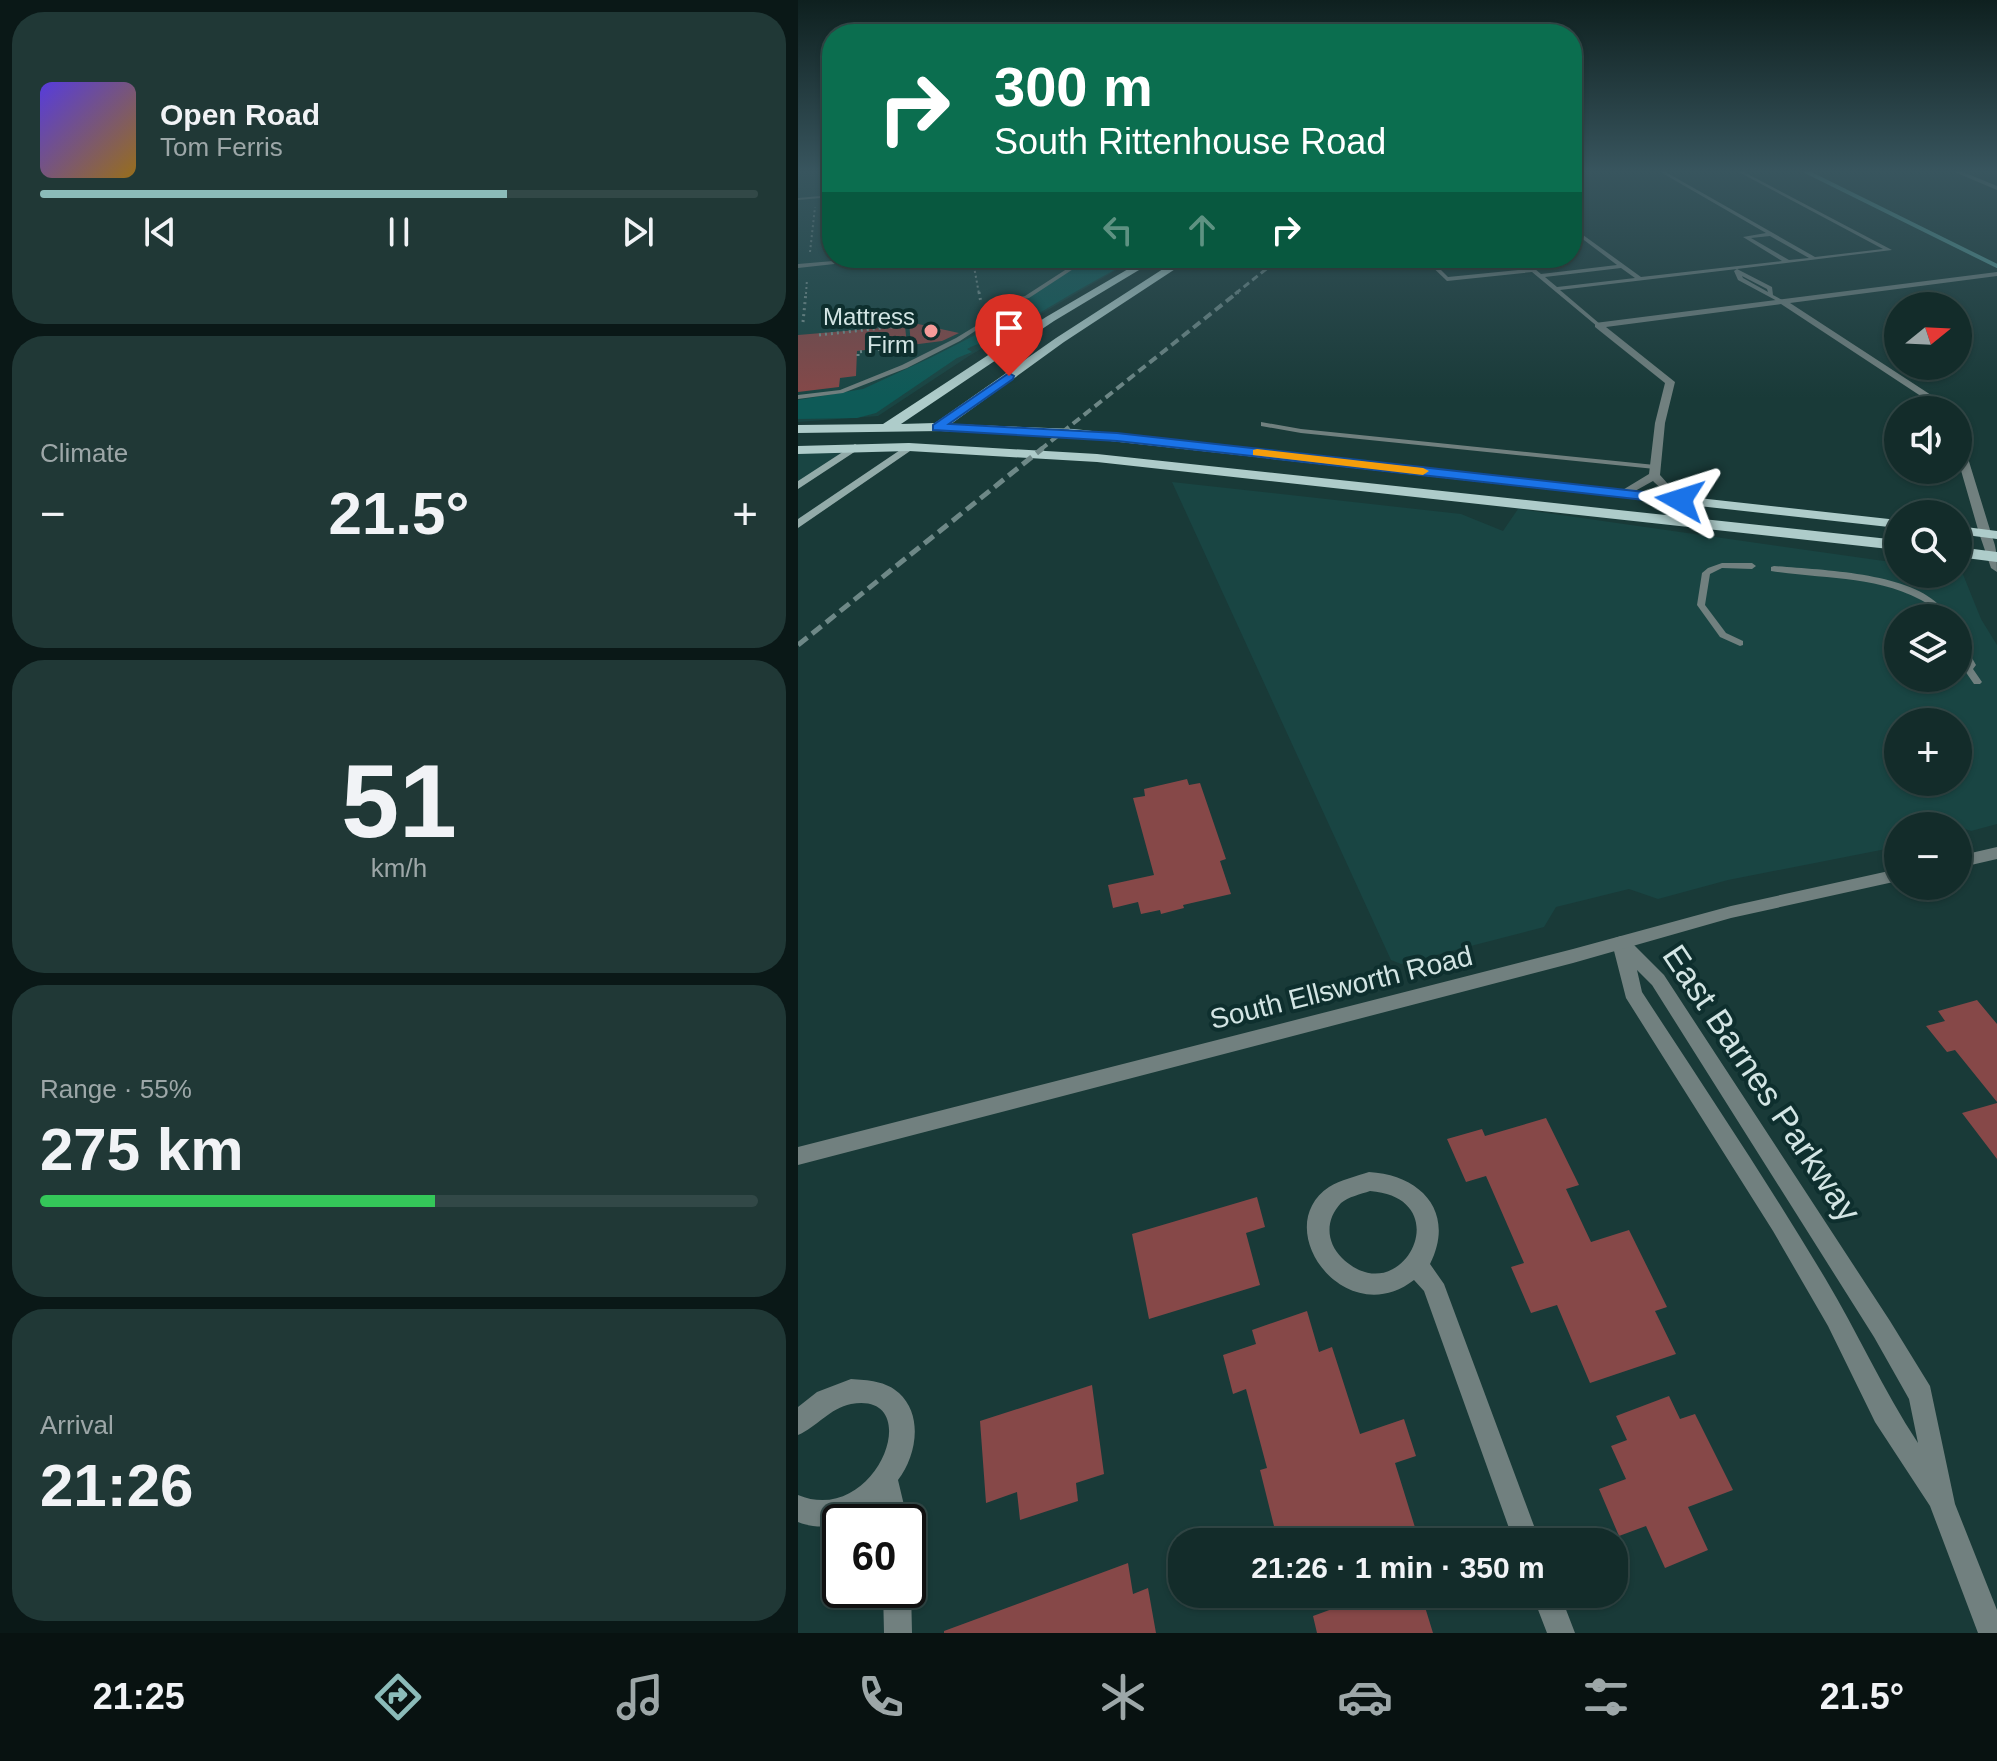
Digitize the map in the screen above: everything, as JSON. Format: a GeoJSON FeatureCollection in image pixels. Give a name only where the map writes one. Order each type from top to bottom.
{"type":"FeatureCollection","features":[{"type":"Feature","properties":{"kind":"main road"},"geometry":{"type":"LineString","coordinates":[[798,486],[1050,319],[1137,268]]}},
{"type":"Feature","properties":{"kind":"main road"},"geometry":{"type":"LineString","coordinates":[[798,524],[1167,268]]}},
{"type":"Feature","properties":{"kind":"main road"},"geometry":{"type":"LineString","coordinates":[[798,429],[937,427],[1132,438],[1884,522]]}},
{"type":"Feature","properties":{"kind":"main road"},"geometry":{"type":"LineString","coordinates":[[798,450],[909,447],[1097,458],[1884,543]]}},
{"type":"Feature","properties":{"kind":"main road"},"geometry":{"type":"LineString","coordinates":[[1972,555],[1996,560]]}},
{"type":"Feature","properties":{"kind":"street"},"geometry":{"type":"LineString","coordinates":[[1598,325],[1997,274]]}},
{"type":"Feature","properties":{"kind":"street"},"geometry":{"type":"LineString","coordinates":[[1783,302],[1927,396]]}},
{"type":"Feature","properties":{"kind":"street"},"geometry":{"type":"LineString","coordinates":[[1598,325],[1670,382],[1654,471],[1664,486],[1699,502]]}},
{"type":"Feature","properties":{"kind":"street"},"geometry":{"type":"LineString","coordinates":[[1622,494],[1654,471]]}},
{"type":"Feature","properties":{"kind":"street"},"geometry":{"type":"LineString","coordinates":[[1972,481],[1991,534],[1996,560]]}},
{"type":"Feature","properties":{"kind":"street"},"geometry":{"type":"LineString","coordinates":[[1972,859],[1997,853]]}},
{"type":"Feature","properties":{"kind":"street","name":"South Ellsworth Road"},"geometry":{"type":"LineString","coordinates":[[798,1156],[1775,901],[1884,878]]}},
{"type":"Feature","properties":{"kind":"street","name":"East Barnes Parkway"},"geometry":{"type":"LineString","coordinates":[[1621,943],[1633,993],[1781,1224],[1836,1318],[1884,1413],[1942,1504]]}},
{"type":"Feature","properties":{"kind":"street","name":"East Barnes Parkway"},"geometry":{"type":"LineString","coordinates":[[1621,943],[1658,980],[1921,1395],[1942,1504],[1992,1633]]}},
{"type":"Feature","properties":{"kind":"street"},"geometry":{"type":"LineString","coordinates":[[1378,1182],[1404,1189],[1417,1200],[1426,1215],[1429,1232],[1426,1250],[1416,1265],[1401,1277],[1384,1283],[1366,1284],[1348,1279],[1333,1269],[1322,1256],[1317,1239],[1318,1223],[1324,1207],[1336,1194],[1351,1185],[1378,1182]]}},
{"type":"Feature","properties":{"kind":"street"},"geometry":{"type":"LineString","coordinates":[[1416,1265],[1433,1284],[1522,1528]]}},
{"type":"Feature","properties":{"kind":"street"},"geometry":{"type":"LineString","coordinates":[[798,1423],[831,1396],[869,1389],[884,1395],[896,1406],[903,1422],[902,1441],[896,1460],[885,1480],[867,1497],[845,1510],[823,1514],[798,1508]]}},
{"type":"Feature","properties":{"kind":"street"},"geometry":{"type":"LineString","coordinates":[[885,1480],[891,1504]]}},
{"type":"Feature","properties":{"kind":"street"},"geometry":{"type":"LineString","coordinates":[[897,1608],[898,1633]]}},
{"type":"Feature","properties":{"kind":"street"},"geometry":{"type":"LineString","coordinates":[[1551,1608],[1561,1633]]}},
{"type":"Feature","properties":{"kind":"lane"},"geometry":{"type":"LineString","coordinates":[[1596,246],[1640,279]]}},
{"type":"Feature","properties":{"kind":"lane"},"geometry":{"type":"LineString","coordinates":[[1761,246],[1788,262]]}},
{"type":"Feature","properties":{"kind":"lane"},"geometry":{"type":"LineString","coordinates":[[1793,246],[1815,259]]}},
{"type":"Feature","properties":{"kind":"lane"},"geometry":{"type":"LineString","coordinates":[[1556,289],[1736,271],[1889,250],[1882,246]]}},
{"type":"Feature","properties":{"kind":"lane"},"geometry":{"type":"LineString","coordinates":[[798,266],[822,264]]}},
{"type":"Feature","properties":{"kind":"lane"},"geometry":{"type":"LineString","coordinates":[[1540,276],[1623,266]]}},
{"type":"Feature","properties":{"kind":"lane"},"geometry":{"type":"LineString","coordinates":[[798,397],[842,392],[924,356],[977,330],[1004,309],[1008,301],[1027,297],[1072,268]]}},
{"type":"Feature","properties":{"kind":"lane"},"geometry":{"type":"LineString","coordinates":[[1436,268],[1447,279],[1533,270]]}},
{"type":"Feature","properties":{"kind":"lane"},"geometry":{"type":"LineString","coordinates":[[1531,268],[1598,325]]}},
{"type":"Feature","properties":{"kind":"lane"},"geometry":{"type":"LineString","coordinates":[[1736,271],[1740,279],[1756,290],[1771,294],[1783,302]]}},
{"type":"Feature","properties":{"kind":"lane"},"geometry":{"type":"LineString","coordinates":[[1264,424],[1301,431],[1654,471]]}},
{"type":"Feature","properties":{"kind":"lane"},"geometry":{"type":"LineString","coordinates":[[1740,643],[1723,635],[1701,605],[1706,573],[1712,568],[1722,565],[1752,566]]}},
{"type":"Feature","properties":{"kind":"lane"},"geometry":{"type":"LineString","coordinates":[[1774,569],[1906,588],[1933,604]]}},
{"type":"Feature","properties":{"kind":"lane"},"geometry":{"type":"LineString","coordinates":[[1972,675],[1977,682]]}},
{"type":"Feature","properties":{"kind":"path"},"geometry":{"type":"LineString","coordinates":[[810,252],[811,246]]}},
{"type":"Feature","properties":{"kind":"path"},"geometry":{"type":"LineString","coordinates":[[974,268],[981,303]]}},
{"type":"Feature","properties":{"kind":"path"},"geometry":{"type":"LineString","coordinates":[[802,324],[807,278]]}},
{"type":"Feature","properties":{"kind":"path"},"geometry":{"type":"LineString","coordinates":[[819,335],[909,325]]}},
{"type":"Feature","properties":{"kind":"shaded area"},"geometry":{"type":"Polygon","coordinates":[[[798,246],[822,246],[822,268],[1120,268],[969,356],[878,416],[798,422],[798,246]]]}},
{"type":"Feature","properties":{"kind":"shaded area"},"geometry":{"type":"Polygon","coordinates":[[[1075,268],[1118,268],[1001,336],[967,349],[972,352],[957,358],[876,413],[857,418],[798,419],[798,400],[863,389],[985,330],[1009,314],[1018,302],[1075,268]]]}},
{"type":"Feature","properties":{"kind":"shaded area"},"geometry":{"type":"Polygon","coordinates":[[[855,447],[798,486],[798,450],[855,447]]]}},
{"type":"Feature","properties":{"kind":"shaded area"},"geometry":{"type":"Polygon","coordinates":[[[1172,482],[1461,514],[1503,531],[1518,509],[1884,561],[1884,588],[1968,588],[1981,619],[1997,645],[1997,824],[1972,831],[1972,812],[1884,812],[1884,849],[1728,880],[1658,899],[1629,889],[1556,907],[1544,927],[1401,964],[1391,960],[1172,482]]]}},
{"type":"Feature","properties":{"kind":"building","name":"Mattress Firm"},"geometry":{"type":"Polygon","coordinates":[[[909,322],[959,333],[942,341],[911,345],[909,322]]]}},
{"type":"Feature","properties":{"kind":"building"},"geometry":{"type":"Polygon","coordinates":[[[905,326],[907,345],[857,351],[856,376],[840,378],[839,387],[798,392],[798,335],[905,326]]]}},
{"type":"Feature","properties":{"kind":"building"},"geometry":{"type":"Polygon","coordinates":[[[1187,779],[1189,785],[1200,783],[1226,859],[1220,861],[1231,894],[1183,905],[1184,908],[1161,914],[1160,910],[1141,914],[1138,902],[1113,908],[1108,885],[1154,875],[1133,798],[1145,796],[1144,789],[1187,779]]]}},
{"type":"Feature","properties":{"kind":"building"},"geometry":{"type":"Polygon","coordinates":[[[1977,1000],[1997,1024],[1997,1102],[1955,1050],[1947,1052],[1926,1026],[1945,1021],[1938,1011],[1977,1000]]]}},
{"type":"Feature","properties":{"kind":"building"},"geometry":{"type":"Polygon","coordinates":[[[1997,1103],[1997,1159],[1962,1113],[1997,1103]]]}},
{"type":"Feature","properties":{"kind":"building"},"geometry":{"type":"Polygon","coordinates":[[[1546,1118],[1579,1185],[1566,1189],[1591,1242],[1629,1230],[1667,1307],[1655,1311],[1676,1354],[1590,1383],[1557,1305],[1531,1313],[1511,1267],[1524,1263],[1486,1176],[1466,1182],[1447,1139],[1482,1129],[1485,1136],[1546,1118]]]}},
{"type":"Feature","properties":{"kind":"building"},"geometry":{"type":"Polygon","coordinates":[[[1257,1197],[1265,1227],[1246,1233],[1260,1285],[1149,1319],[1132,1234],[1257,1197]]]}},
{"type":"Feature","properties":{"kind":"building"},"geometry":{"type":"Polygon","coordinates":[[[1307,1311],[1319,1352],[1332,1347],[1360,1434],[1404,1419],[1416,1456],[1395,1463],[1415,1528],[1274,1528],[1260,1470],[1267,1468],[1246,1389],[1233,1394],[1223,1355],[1256,1344],[1252,1330],[1307,1311]]]}},
{"type":"Feature","properties":{"kind":"building"},"geometry":{"type":"Polygon","coordinates":[[[1092,1385],[1104,1474],[1076,1483],[1078,1501],[1020,1520],[1017,1492],[986,1503],[980,1421],[1092,1385]]]}},
{"type":"Feature","properties":{"kind":"building"},"geometry":{"type":"Polygon","coordinates":[[[1669,1396],[1680,1419],[1695,1414],[1733,1490],[1688,1507],[1708,1550],[1665,1568],[1646,1526],[1628,1533],[1628,1528],[1616,1528],[1599,1489],[1626,1479],[1611,1446],[1627,1440],[1616,1416],[1669,1396]]]}},
{"type":"Feature","properties":{"kind":"building"},"geometry":{"type":"Polygon","coordinates":[[[1128,1563],[1133,1594],[1148,1588],[1156,1633],[944,1633],[944,1631],[1128,1563]]]}},
{"type":"Feature","properties":{"kind":"building"},"geometry":{"type":"Polygon","coordinates":[[[1335,1608],[1425,1608],[1433,1633],[1317,1633],[1313,1616],[1335,1608]]]}},
{"type":"Feature","properties":{"kind":"waterway"},"geometry":{"type":"LineString","coordinates":[[1957,246],[1997,266]]}},
{"type":"Feature","properties":{"kind":"railway"},"geometry":{"type":"LineString","coordinates":[[1235,294],[1268,268]]}},
{"type":"Feature","properties":{"kind":"railway"},"geometry":{"type":"LineString","coordinates":[[1040,450],[1238,292]]}},
{"type":"Feature","properties":{"kind":"railway"},"geometry":{"type":"LineString","coordinates":[[798,645],[1043,448]]}},
{"type":"Feature","properties":{"kind":"slow traffic"},"geometry":{"type":"LineString","coordinates":[[1257,452],[1423,471]]}},
{"type":"Feature","properties":{"kind":"place","name":"Mattress Firm"},"geometry":{"type":"Point","coordinates":[931,331]}},
{"type":"Feature","properties":{"kind":"route"},"geometry":{"type":"LineString","coordinates":[[1009,376],[937,427],[1117,437],[1680,500]]}}]}
